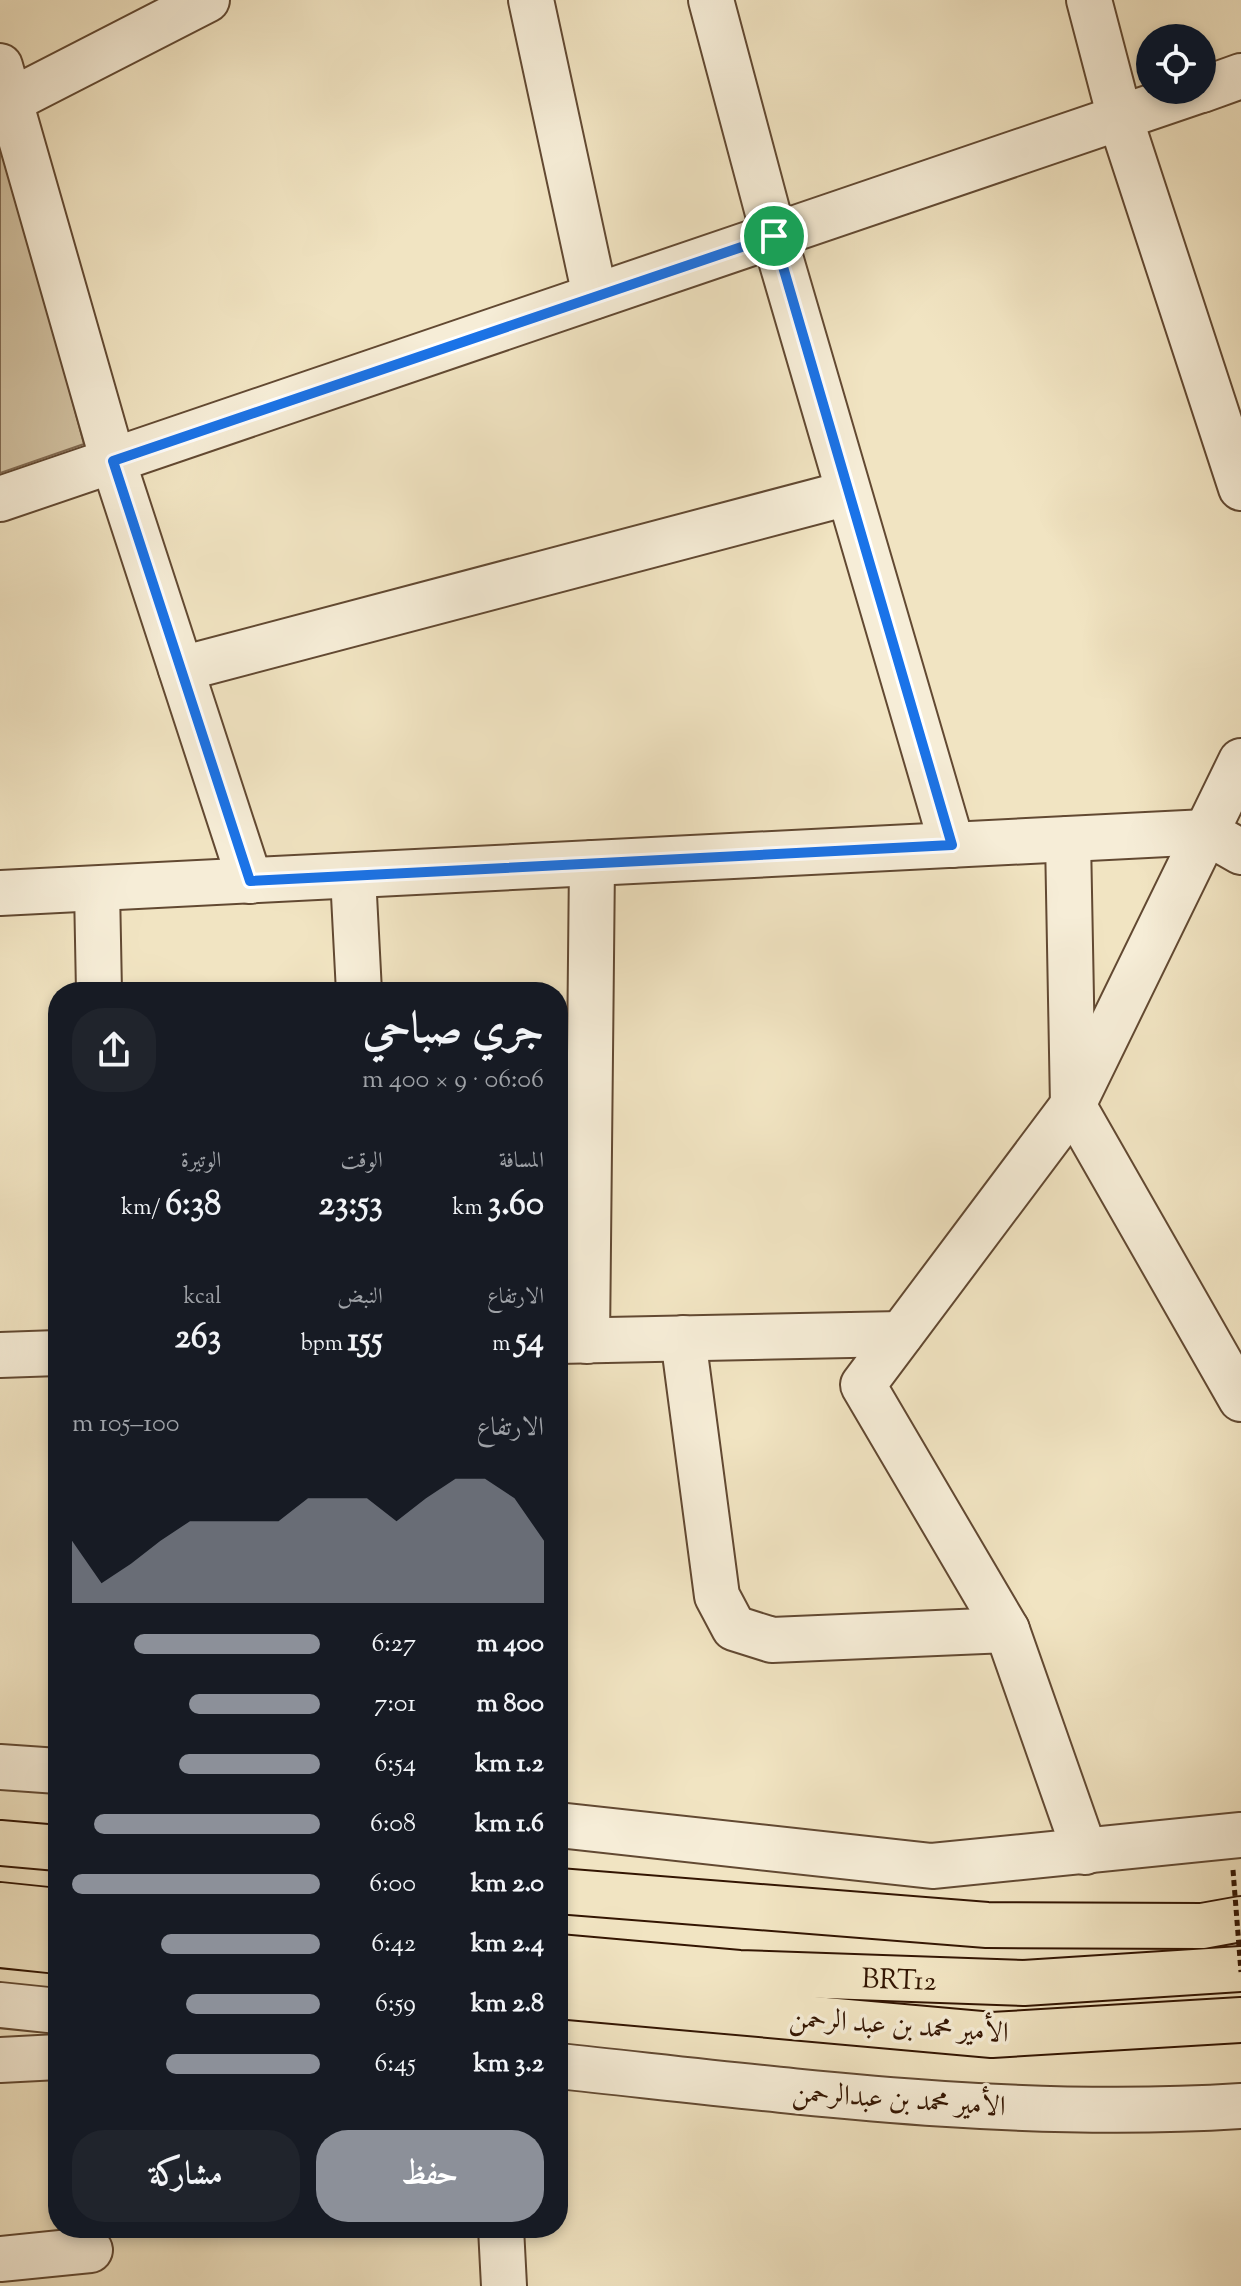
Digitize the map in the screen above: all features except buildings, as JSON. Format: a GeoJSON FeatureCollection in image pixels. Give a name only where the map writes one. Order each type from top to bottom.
{"type":"FeatureCollection","features":[{"type":"Feature","properties":{"kind":"main road"},"geometry":{"type":"LineString","coordinates":[[0,1843],[48,1847]]}},
{"type":"Feature","properties":{"kind":"main road"},"geometry":{"type":"LineString","coordinates":[[568,1892],[987,1925],[1202,1926],[1241,1919]]}},
{"type":"Feature","properties":{"kind":"main road"},"geometry":{"type":"LineString","coordinates":[[0,1905],[48,1910]]}},
{"type":"Feature","properties":{"kind":"main road"},"geometry":{"type":"LineString","coordinates":[[0,1945],[48,1950]]}},
{"type":"Feature","properties":{"kind":"main road","name":"BRT12"},"geometry":{"type":"LineString","coordinates":[[568,1958],[739,1973],[1024,1983],[1241,1971]]}},
{"type":"Feature","properties":{"kind":"main road","name":"الأمير محمد بن عبد الرحمن"},"geometry":{"type":"LineString","coordinates":[[568,1997],[992,2035],[1241,2020]]}},
{"type":"Feature","properties":{"kind":"street"},"geometry":{"type":"LineString","coordinates":[[207,0],[5,84],[113,461],[250,881]]}},
{"type":"Feature","properties":{"kind":"street"},"geometry":{"type":"LineString","coordinates":[[531,0],[595,296]]}},
{"type":"Feature","properties":{"kind":"street"},"geometry":{"type":"LineString","coordinates":[[711,0],[774,236],[952,845]]}},
{"type":"Feature","properties":{"kind":"street"},"geometry":{"type":"LineString","coordinates":[[1089,0],[1120,118],[1241,488]]}},
{"type":"Feature","properties":{"kind":"street"},"geometry":{"type":"LineString","coordinates":[[1216,85],[1241,76]]}},
{"type":"Feature","properties":{"kind":"street"},"geometry":{"type":"LineString","coordinates":[[0,499],[1161,104]]}},
{"type":"Feature","properties":{"kind":"street"},"geometry":{"type":"LineString","coordinates":[[181,669],[848,493]]}},
{"type":"Feature","properties":{"kind":"street"},"geometry":{"type":"LineString","coordinates":[[1085,1852],[1007,1630],[863,1385],[1073,1105],[1224,842],[1241,761]]}},
{"type":"Feature","properties":{"kind":"street"},"geometry":{"type":"LineString","coordinates":[[1068,839],[1073,1105],[1241,1399]]}},
{"type":"Feature","properties":{"kind":"street"},"geometry":{"type":"LineString","coordinates":[[0,893],[1068,839],[1224,842]]}},
{"type":"Feature","properties":{"kind":"street"},"geometry":{"type":"LineString","coordinates":[[592,863],[572,1341],[901,1334]]}},
{"type":"Feature","properties":{"kind":"street"},"geometry":{"type":"LineString","coordinates":[[353,876],[358,982]]}},
{"type":"Feature","properties":{"kind":"street"},"geometry":{"type":"LineString","coordinates":[[97,889],[99,982]]}},
{"type":"Feature","properties":{"kind":"street"},"geometry":{"type":"LineString","coordinates":[[683,1338],[717,1596],[734,1628],[772,1640],[1007,1630]]}},
{"type":"Feature","properties":{"kind":"street"},"geometry":{"type":"LineString","coordinates":[[0,1355],[48,1353]]}},
{"type":"Feature","properties":{"kind":"street"},"geometry":{"type":"LineString","coordinates":[[0,1767],[48,1770]]}},
{"type":"Feature","properties":{"kind":"street"},"geometry":{"type":"LineString","coordinates":[[568,1826],[932,1866],[1085,1852],[1237,1853]]}},
{"type":"Feature","properties":{"kind":"street"},"geometry":{"type":"LineString","coordinates":[[0,2005],[48,2010]]}},
{"type":"Feature","properties":{"kind":"street"},"geometry":{"type":"LineString","coordinates":[[0,2060],[48,2058]]}},
{"type":"Feature","properties":{"kind":"street","name":"الأمير محمد بن عبدالرحمن"},"geometry":{"type":"LineString","coordinates":[[568,2067],[893,2102],[1153,2112],[1241,2106]]}},
{"type":"Feature","properties":{"kind":"street"},"geometry":{"type":"LineString","coordinates":[[502,2238],[504,2286]]}},
{"type":"Feature","properties":{"kind":"street"},"geometry":{"type":"LineString","coordinates":[[0,2259],[91,2255]]}},
{"type":"Feature","properties":{"kind":"path"},"geometry":{"type":"LineString","coordinates":[[1237,1853],[1241,1971]]}},
{"type":"Feature","properties":{"kind":"shaded area"},"geometry":{"type":"Polygon","coordinates":[[[0,133],[84,444],[0,473],[0,133]]]}},
{"type":"Feature","properties":{"kind":"route"},"geometry":{"type":"LineString","coordinates":[[774,236],[952,845],[250,881],[113,461],[774,236]]}}]}
